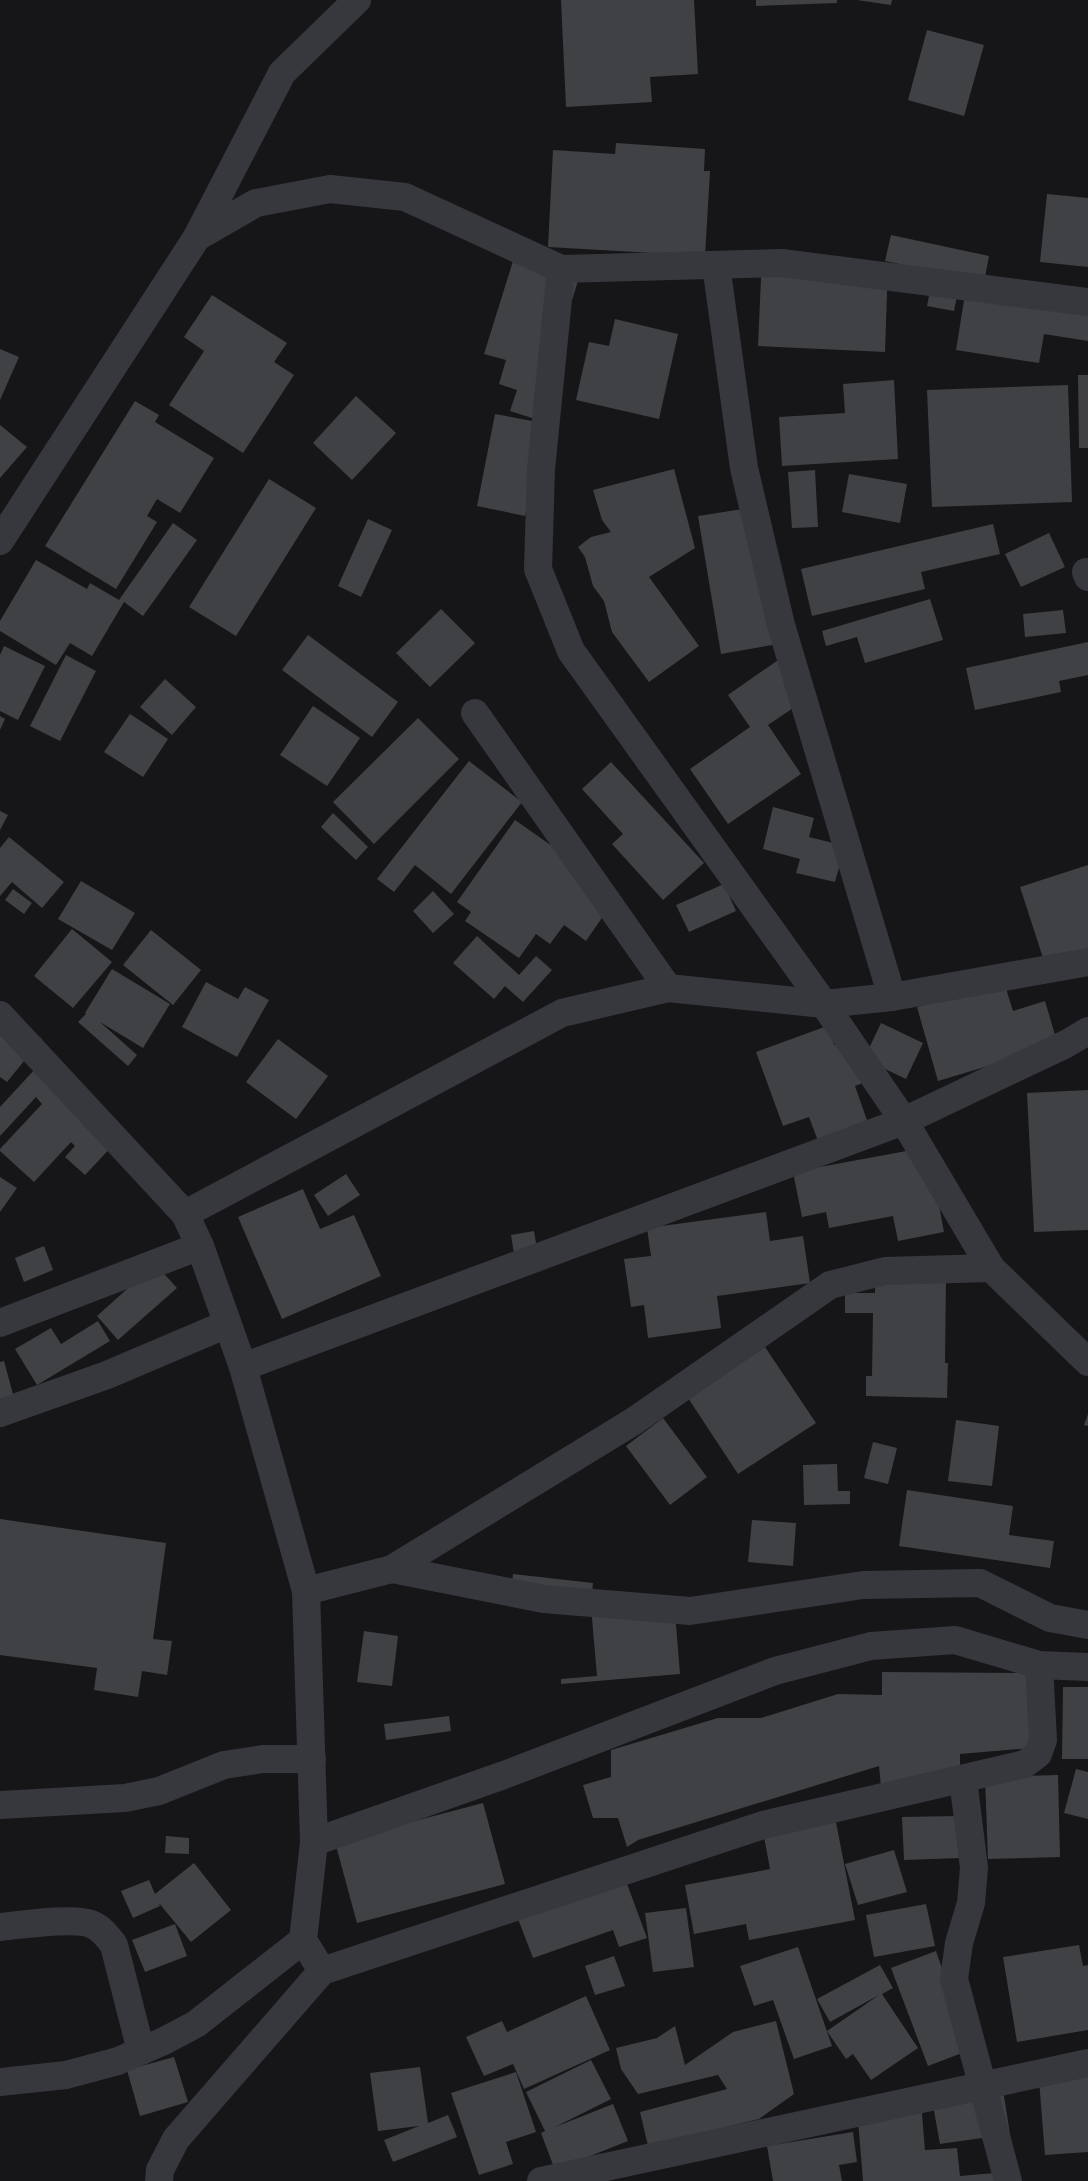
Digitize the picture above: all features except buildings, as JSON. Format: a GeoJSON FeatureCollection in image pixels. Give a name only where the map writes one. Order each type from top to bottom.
{"type":"FeatureCollection","features":[{"type":"Feature","properties":{"kind":"street"},"geometry":{"type":"LineString","coordinates":[[0,541],[197,236],[282,73],[357,0]]}},
{"type":"Feature","properties":{"kind":"street"},"geometry":{"type":"LineString","coordinates":[[197,236],[256,203],[330,189],[405,197],[560,269],[782,263],[1088,302]]}},
{"type":"Feature","properties":{"kind":"street"},"geometry":{"type":"LineString","coordinates":[[716,265],[744,468],[781,625],[892,998]]}},
{"type":"Feature","properties":{"kind":"street"},"geometry":{"type":"LineString","coordinates":[[560,269],[541,469],[538,569],[571,652],[824,1004],[904,1121],[991,1268],[1088,1362]]}},
{"type":"Feature","properties":{"kind":"street"},"geometry":{"type":"LineString","coordinates":[[475,713],[668,988]]}},
{"type":"Feature","properties":{"kind":"street"},"geometry":{"type":"LineString","coordinates":[[185,1214],[562,1013],[668,988],[824,1004],[892,998],[1088,962]]}},
{"type":"Feature","properties":{"kind":"street"},"geometry":{"type":"LineString","coordinates":[[0,1015],[185,1214],[200,1246],[243,1367],[306,1591],[314,1842],[303,1940],[322,1971]]}},
{"type":"Feature","properties":{"kind":"street"},"geometry":{"type":"LineString","coordinates":[[243,1367],[904,1121],[1066,1044],[1088,1031]]}},
{"type":"Feature","properties":{"kind":"street"},"geometry":{"type":"LineString","coordinates":[[0,1323],[200,1246]]}},
{"type":"Feature","properties":{"kind":"street"},"geometry":{"type":"LineString","coordinates":[[306,1591],[392,1569],[634,1421],[830,1285],[885,1271],[991,1268]]}},
{"type":"Feature","properties":{"kind":"street"},"geometry":{"type":"LineString","coordinates":[[0,1413],[107,1374],[227,1324]]}},
{"type":"Feature","properties":{"kind":"street"},"geometry":{"type":"LineString","coordinates":[[392,1569],[544,1599],[690,1612],[863,1585],[980,1583],[1050,1618],[1088,1625]]}},
{"type":"Feature","properties":{"kind":"street"},"geometry":{"type":"LineString","coordinates":[[314,1842],[504,1775],[775,1672],[871,1646],[956,1640],[1039,1665],[1088,1667]]}},
{"type":"Feature","properties":{"kind":"street"},"geometry":{"type":"LineString","coordinates":[[159,2181],[160,2170],[176,2139],[322,1971],[763,1825],[1025,1764],[1038,1754],[1043,1740],[1039,1665]]}},
{"type":"Feature","properties":{"kind":"street"},"geometry":{"type":"LineString","coordinates":[[0,1805],[125,1798],[160,1791],[204,1771],[224,1765],[262,1759],[312,1759]]}},
{"type":"Feature","properties":{"kind":"street"},"geometry":{"type":"LineString","coordinates":[[963,1779],[974,1868],[972,1903],[959,1943],[954,1979],[1008,2181]]}},
{"type":"Feature","properties":{"kind":"street"},"geometry":{"type":"LineString","coordinates":[[0,1927],[48,1922],[90,1923],[104,1932],[114,1945],[141,2051]]}},
{"type":"Feature","properties":{"kind":"street"},"geometry":{"type":"LineString","coordinates":[[0,2082],[66,2075],[118,2061],[141,2051],[196,2024],[303,1940]]}},
{"type":"Feature","properties":{"kind":"street"},"geometry":{"type":"LineString","coordinates":[[541,2181],[1088,2064]]}}]}
